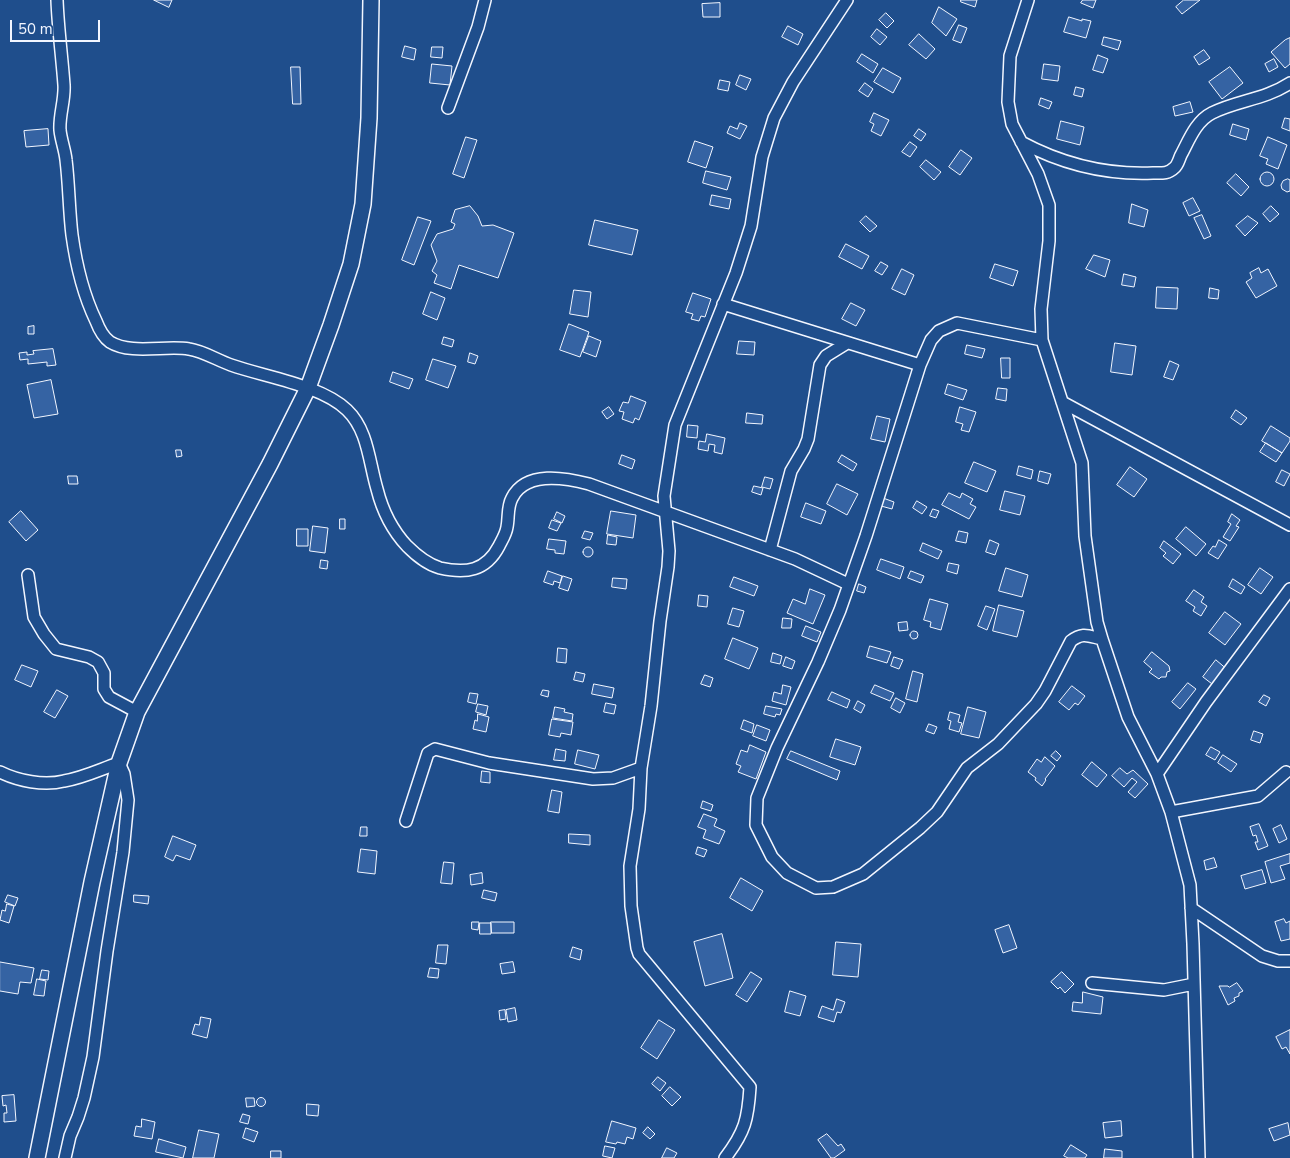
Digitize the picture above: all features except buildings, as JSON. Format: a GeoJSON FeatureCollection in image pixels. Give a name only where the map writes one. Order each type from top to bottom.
{"type":"FeatureCollection","features":[{"type":"Feature","properties":{"kind":"street"},"geometry":{"type":"LineString","coordinates":[[57,0],[64,89],[60,131],[66,159],[72,234],[82,286],[100,331],[108,341],[117,346],[127,348],[192,349],[233,366],[308,388],[336,402],[353,416],[363,434],[377,491],[390,523],[412,552],[426,562],[440,568],[467,570],[478,568],[488,562],[495,554],[507,530],[508,507],[511,498],[524,485],[535,480],[551,477],[567,478],[589,484],[795,559],[848,584]]}},
{"type":"Feature","properties":{"kind":"street"},"geometry":{"type":"LineString","coordinates":[[37,1158],[92,882],[119,762],[137,712],[270,464],[308,388],[351,264],[363,204],[369,118],[371,0]]}},
{"type":"Feature","properties":{"kind":"street"},"geometry":{"type":"LineString","coordinates":[[448,108],[478,26],[485,0]]}},
{"type":"Feature","properties":{"kind":"street"},"geometry":{"type":"LineString","coordinates":[[725,1158],[738,1141],[744,1128],[749,1108],[750,1087],[643,959],[637,948],[630,884],[630,866],[639,810],[641,768],[651,706],[668,567],[669,551],[665,482],[675,425],[736,273],[751,226],[762,157],[774,118],[793,82],[847,0]]}},
{"type":"Feature","properties":{"kind":"street"},"geometry":{"type":"LineString","coordinates":[[1028,0],[1013,42],[1008,72],[1008,102],[1009,114],[1038,174],[1049,205],[1049,240],[1041,309],[1042,340],[1082,463],[1085,536],[1097,622],[1128,717],[1157,774],[1171,812],[1190,885],[1199,1158]]}},
{"type":"Feature","properties":{"kind":"street"},"geometry":{"type":"LineString","coordinates":[[1022,142],[1056,158],[1094,169],[1140,174],[1169,172],[1176,167],[1194,131],[1202,120],[1212,113],[1271,94],[1290,83]]}},
{"type":"Feature","properties":{"kind":"street"},"geometry":{"type":"LineString","coordinates":[[723,304],[920,365]]}},
{"type":"Feature","properties":{"kind":"street"},"geometry":{"type":"LineString","coordinates":[[1042,340],[957,323],[939,331],[931,340],[920,365],[866,536],[840,610],[818,662],[777,748],[757,798],[756,825],[772,857],[788,873],[816,888],[833,887],[863,874],[937,812],[967,768],[998,744],[1036,704],[1046,691],[1071,642],[1078,636],[1084,635],[1102,639]]}},
{"type":"Feature","properties":{"kind":"street"},"geometry":{"type":"LineString","coordinates":[[770,550],[791,471],[808,439],[820,365],[826,356],[847,343]]}},
{"type":"Feature","properties":{"kind":"street"},"geometry":{"type":"LineString","coordinates":[[1062,402],[1290,525]]}},
{"type":"Feature","properties":{"kind":"street"},"geometry":{"type":"LineString","coordinates":[[28,575],[34,618],[44,634],[56,649],[89,657],[98,662],[104,674],[104,689],[109,697],[137,712]]}},
{"type":"Feature","properties":{"kind":"street"},"geometry":{"type":"LineString","coordinates":[[1157,774],[1206,702],[1290,589]]}},
{"type":"Feature","properties":{"kind":"street"},"geometry":{"type":"LineString","coordinates":[[406,820],[428,752],[435,749],[489,763],[593,779],[613,778],[641,768]]}},
{"type":"Feature","properties":{"kind":"street"},"geometry":{"type":"LineString","coordinates":[[0,772],[17,779],[64,782],[119,762]]}},
{"type":"Feature","properties":{"kind":"street"},"geometry":{"type":"LineString","coordinates":[[65,1158],[70,1136],[82,1104],[93,1057],[123,852],[128,800],[124,774],[119,762]]}},
{"type":"Feature","properties":{"kind":"street"},"geometry":{"type":"LineString","coordinates":[[1171,812],[1258,796],[1286,772]]}},
{"type":"Feature","properties":{"kind":"street"},"geometry":{"type":"LineString","coordinates":[[1191,908],[1262,956],[1278,961],[1290,961]]}},
{"type":"Feature","properties":{"kind":"street"},"geometry":{"type":"LineString","coordinates":[[1092,983],[1164,990],[1194,984]]}}]}
